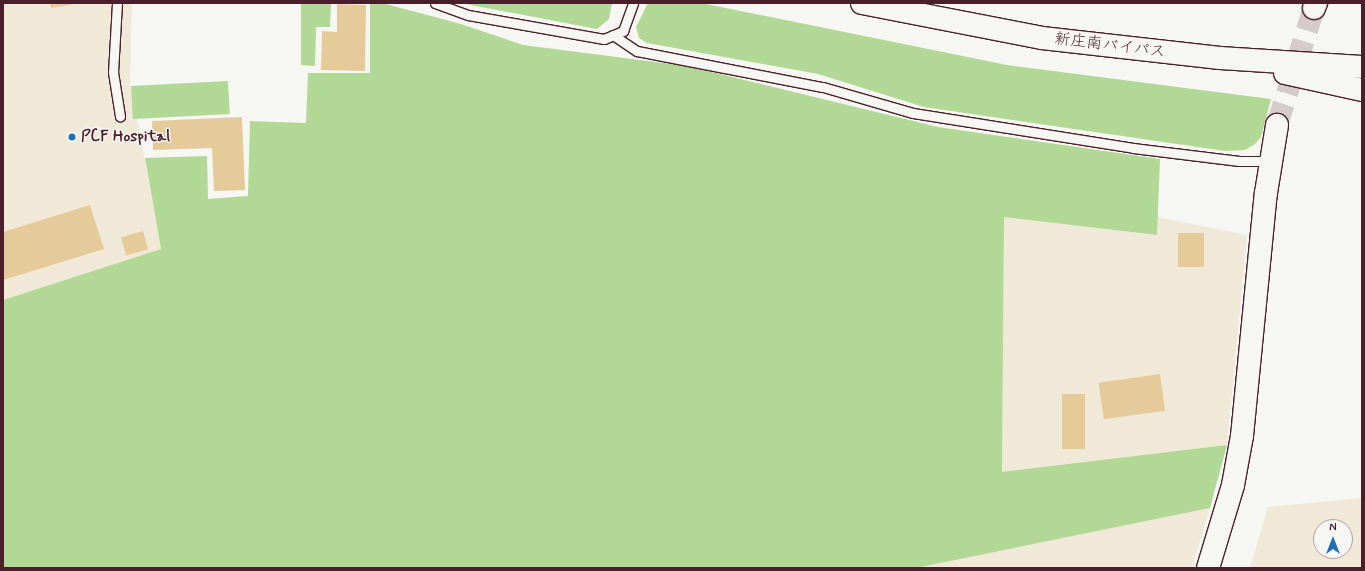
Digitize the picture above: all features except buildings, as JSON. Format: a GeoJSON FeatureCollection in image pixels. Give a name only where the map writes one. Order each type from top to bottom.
{"type":"FeatureCollection","features":[{"type":"Feature","properties":{"kind":"main road","name":"新庄南バイパス"},"geometry":{"type":"LineString","coordinates":[[862,3],[1042,38],[1220,58],[1362,67]]}},
{"type":"Feature","properties":{"kind":"main road"},"geometry":{"type":"LineString","coordinates":[[1220,58],[1362,90]]}},
{"type":"Feature","properties":{"kind":"main road"},"geometry":{"type":"LineString","coordinates":[[1208,568],[1233,485],[1242,436],[1271,161],[1277,125]]}},
{"type":"Feature","properties":{"kind":"lane"},"geometry":{"type":"LineString","coordinates":[[117,3],[113,72],[120,116]]}},
{"type":"Feature","properties":{"kind":"lane"},"geometry":{"type":"LineString","coordinates":[[435,3],[476,16],[604,39],[623,31],[633,3]]}},
{"type":"Feature","properties":{"kind":"lane"},"geometry":{"type":"LineString","coordinates":[[613,35],[637,51],[823,88],[912,113],[1133,148],[1239,160],[1271,161]]}},
{"type":"Feature","properties":{"kind":"shaded area","name":"PCF Hospital"},"geometry":{"type":"Polygon","coordinates":[[[3,3],[132,3],[130,79],[161,249],[3,300],[3,3]]]}},
{"type":"Feature","properties":{"kind":"shaded area"},"geometry":{"type":"Polygon","coordinates":[[[1004,217],[1157,235],[1157,217],[1247,235],[1227,445],[1002,473],[1004,217]]]}},
{"type":"Feature","properties":{"kind":"shaded area"},"geometry":{"type":"Polygon","coordinates":[[[1362,498],[1362,568],[1250,568],[1268,507],[1362,498]]]}},
{"type":"Feature","properties":{"kind":"shaded area"},"geometry":{"type":"Polygon","coordinates":[[[1210,508],[1192,568],[916,568],[1210,508]]]}},
{"type":"Feature","properties":{"kind":"green space"},"geometry":{"type":"Polygon","coordinates":[[[301,3],[331,3],[330,27],[316,27],[315,66],[301,65],[301,3]]]}},
{"type":"Feature","properties":{"kind":"green space"},"geometry":{"type":"Polygon","coordinates":[[[370,3],[382,3],[461,24],[523,45],[687,66],[938,127],[1160,159],[1157,235],[1004,217],[1002,472],[1227,445],[1210,508],[916,568],[3,568],[3,300],[161,249],[145,158],[207,156],[208,199],[248,196],[250,121],[306,123],[308,73],[370,73],[370,3]]]}},
{"type":"Feature","properties":{"kind":"green space"},"geometry":{"type":"Polygon","coordinates":[[[460,3],[612,3],[609,19],[597,29],[460,3]]]}},
{"type":"Feature","properties":{"kind":"green space"},"geometry":{"type":"Polygon","coordinates":[[[648,3],[701,3],[1007,65],[1271,99],[1261,137],[1255,144],[1245,150],[1225,151],[924,107],[818,74],[647,43],[639,38],[636,27],[648,3]]]}},
{"type":"Feature","properties":{"kind":"green space"},"geometry":{"type":"Polygon","coordinates":[[[228,81],[230,114],[133,119],[131,86],[228,81]]]}},
{"type":"Feature","properties":{"kind":"tunnel"},"geometry":{"type":"LineString","coordinates":[[1277,125],[1314,8]]}},
{"type":"Feature","properties":{"kind":"place","name":"PCF Hospital"},"geometry":{"type":"Point","coordinates":[72,137]}}]}
